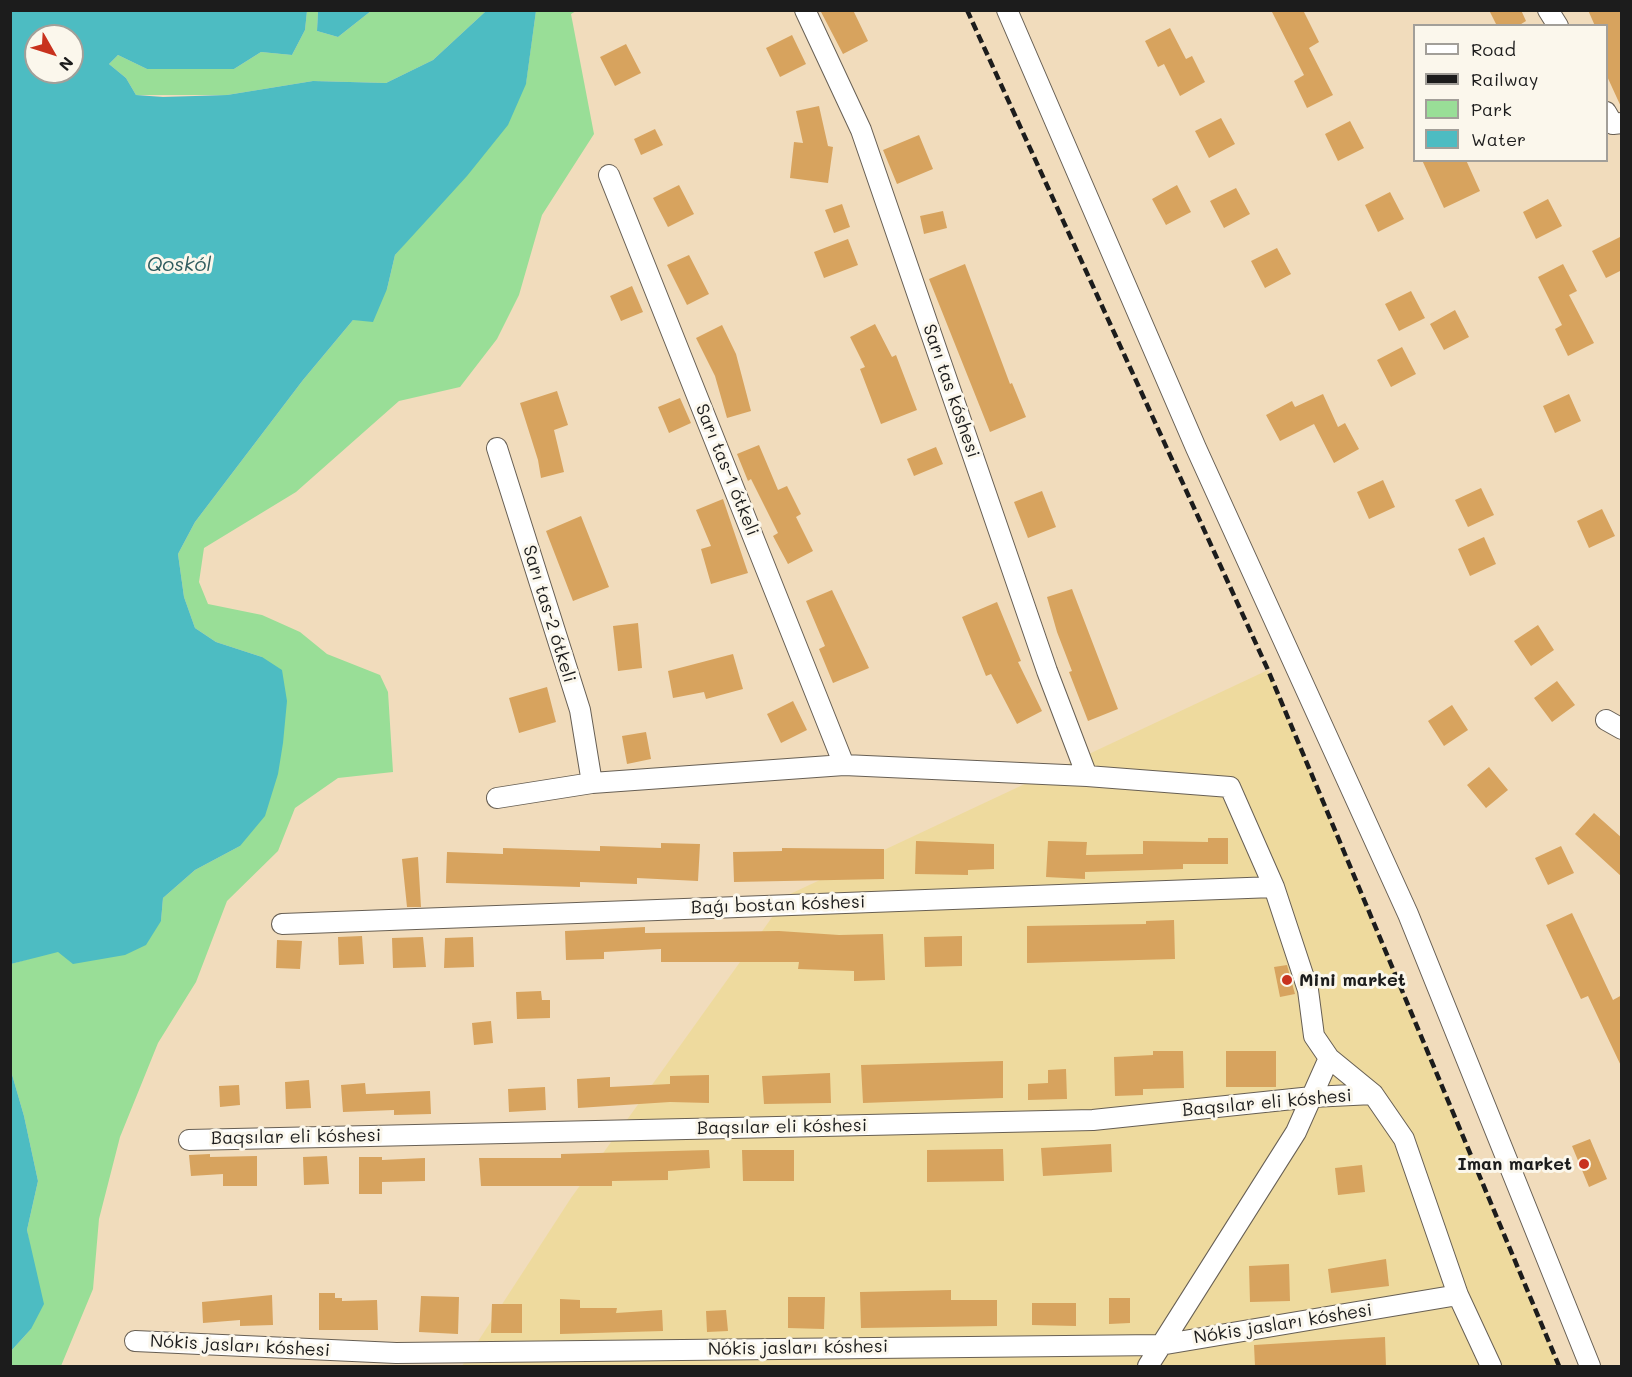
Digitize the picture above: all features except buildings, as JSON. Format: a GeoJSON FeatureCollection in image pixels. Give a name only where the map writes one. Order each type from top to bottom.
{"type":"FeatureCollection","features":[{"type":"Feature","properties":{"kind":"street","name":"Sarı tas kóshesi"},"geometry":{"type":"LineString","coordinates":[[805,10],[861,130],[1031,626],[1087,776]]}},
{"type":"Feature","properties":{"kind":"street"},"geometry":{"type":"LineString","coordinates":[[1007,10],[1196,448],[1408,914],[1590,1366]]}},
{"type":"Feature","properties":{"kind":"street"},"geometry":{"type":"LineString","coordinates":[[1548,10],[1556,24]]}},
{"type":"Feature","properties":{"kind":"street"},"geometry":{"type":"LineString","coordinates":[[1608,115],[1614,124],[1622,123]]}},
{"type":"Feature","properties":{"kind":"street","name":"Sarı tas-1 ótkeli"},"geometry":{"type":"LineString","coordinates":[[609,175],[844,765]]}},
{"type":"Feature","properties":{"kind":"street","name":"Sarı tas-2 ótkeli"},"geometry":{"type":"LineString","coordinates":[[497,448],[580,710],[592,783]]}},
{"type":"Feature","properties":{"kind":"street"},"geometry":{"type":"LineString","coordinates":[[497,798],[592,783],[844,765],[1087,776],[1230,787],[1274,887],[1308,990],[1314,1036],[1329,1058],[1373,1094],[1404,1139],[1458,1295],[1491,1366]]}},
{"type":"Feature","properties":{"kind":"street","name":"Baǵı bostan kóshesi"},"geometry":{"type":"LineString","coordinates":[[282,924],[1274,887]]}},
{"type":"Feature","properties":{"kind":"street"},"geometry":{"type":"LineString","coordinates":[[1148,1366],[1296,1132],[1329,1058]]}},
{"type":"Feature","properties":{"kind":"street","name":"Baqsılar eli kóshesi"},"geometry":{"type":"LineString","coordinates":[[189,1140],[1093,1120],[1312,1097],[1373,1094]]}},
{"type":"Feature","properties":{"kind":"street","name":"Nókis jasları kóshesi"},"geometry":{"type":"LineString","coordinates":[[135,1341],[396,1353],[1160,1345],[1458,1295]]}},
{"type":"Feature","properties":{"kind":"green space"},"geometry":{"type":"Polygon","coordinates":[[[307,11],[318,11],[317,31],[338,37],[371,11],[486,11],[433,60],[386,83],[313,81],[227,95],[136,95],[126,78],[109,64],[118,55],[147,69],[234,69],[261,52],[292,55],[305,30],[307,11]]]}},
{"type":"Feature","properties":{"kind":"green space"},"geometry":{"type":"Polygon","coordinates":[[[536,11],[576,11],[571,14],[594,134],[542,215],[519,295],[497,339],[460,387],[399,401],[296,492],[204,548],[199,582],[208,604],[262,615],[300,632],[327,654],[380,675],[388,692],[393,772],[338,778],[295,808],[278,851],[227,901],[196,982],[158,1043],[120,1137],[99,1219],[93,1289],[61,1366],[11,1366],[11,1351],[31,1329],[32,1259],[27,1230],[38,1181],[24,1116],[11,1071],[11,964],[161,921],[163,898],[195,870],[240,846],[262,657],[216,642],[195,628],[184,597],[178,554],[195,522],[303,380],[353,320],[387,289],[395,255],[427,217],[526,83],[536,11]]]}},
{"type":"Feature","properties":{"kind":"sand"},"geometry":{"type":"Polygon","coordinates":[[[1268,670],[1559,1366],[462,1366],[571,1198],[788,895],[1268,670]]]}},
{"type":"Feature","properties":{"kind":"water","name":"Qoskól"},"geometry":{"type":"Polygon","coordinates":[[[11,10],[307,11],[305,30],[292,55],[261,52],[234,69],[147,69],[118,55],[109,64],[126,78],[136,95],[163,97],[227,95],[313,81],[386,83],[433,60],[486,11],[536,11],[526,84],[508,125],[467,176],[395,255],[387,289],[373,322],[353,320],[303,380],[195,522],[178,554],[184,597],[195,628],[216,642],[262,657],[282,670],[287,701],[283,743],[278,774],[265,816],[240,846],[195,870],[163,898],[161,921],[146,945],[125,955],[73,964],[58,952],[11,964],[11,10]]]}},
{"type":"Feature","properties":{"kind":"water"},"geometry":{"type":"Polygon","coordinates":[[[318,10],[371,11],[338,37],[317,31],[318,10]]]}},
{"type":"Feature","properties":{"kind":"water"},"geometry":{"type":"Polygon","coordinates":[[[11,1071],[24,1116],[38,1181],[27,1230],[44,1304],[31,1329],[11,1351],[11,1071]]]}},
{"type":"Feature","properties":{"kind":"railway"},"geometry":{"type":"LineString","coordinates":[[967,10],[1268,670],[1559,1366]]}},
{"type":"Feature","properties":{"kind":"place","name":"Mini market"},"geometry":{"type":"Point","coordinates":[1287,980]}},
{"type":"Feature","properties":{"kind":"place","name":"Iman market"},"geometry":{"type":"Point","coordinates":[1584,1164]}}]}
